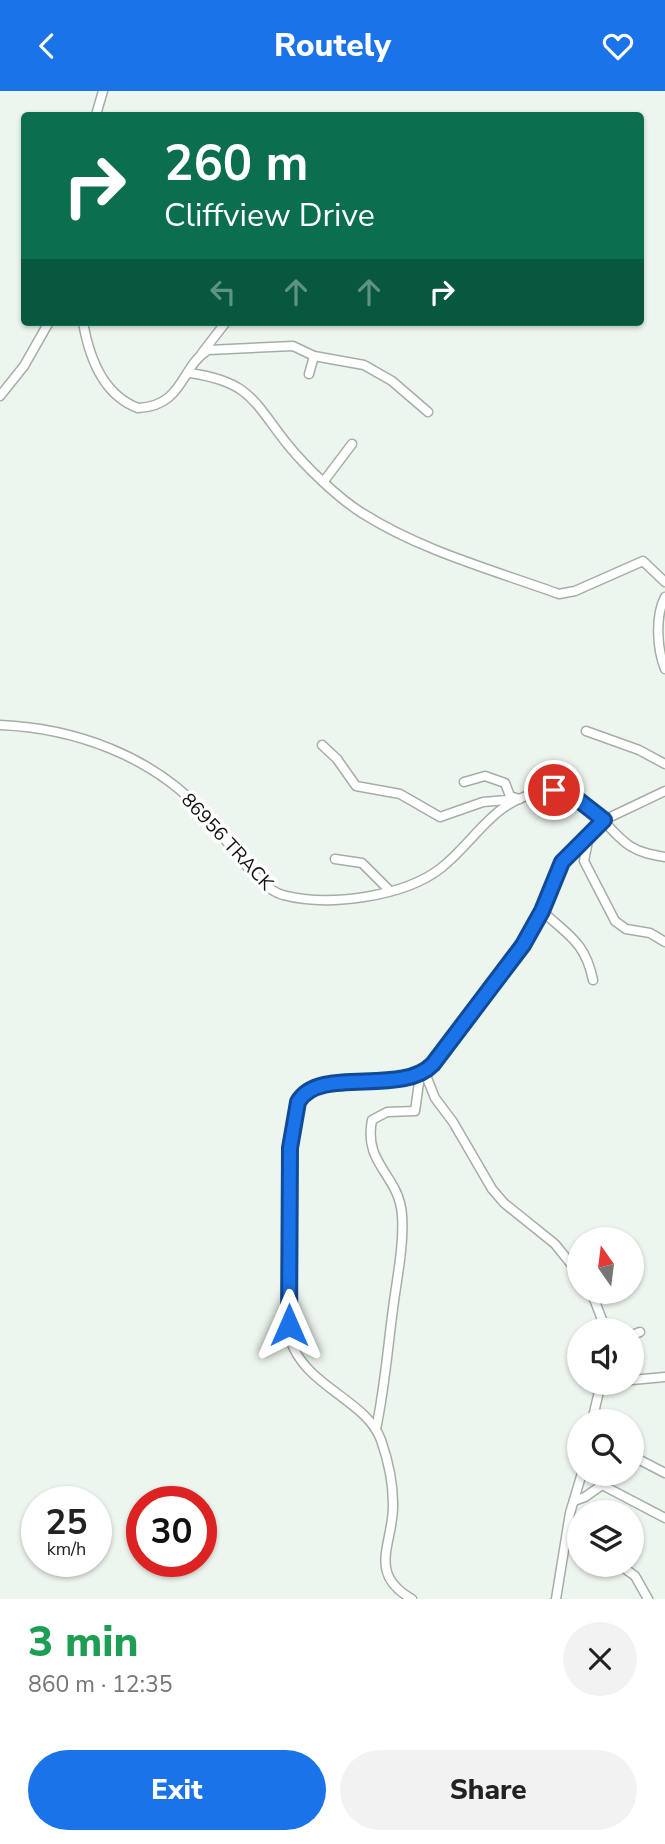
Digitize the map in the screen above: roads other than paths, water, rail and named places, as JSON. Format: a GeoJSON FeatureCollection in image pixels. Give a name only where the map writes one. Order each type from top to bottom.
{"type":"FeatureCollection","features":[{"type":"Feature","properties":{"kind":"street"},"geometry":{"type":"LineString","coordinates":[[97,112],[103,91]]}},
{"type":"Feature","properties":{"kind":"street"},"geometry":{"type":"LineString","coordinates":[[0,395],[24,366],[47,326]]}},
{"type":"Feature","properties":{"kind":"street"},"geometry":{"type":"LineString","coordinates":[[84,326],[97,372],[128,405],[138,408],[158,404],[170,396],[223,326]]}},
{"type":"Feature","properties":{"kind":"street"},"geometry":{"type":"LineString","coordinates":[[196,363],[208,350],[293,346],[314,356],[364,365],[392,381],[428,412]]}},
{"type":"Feature","properties":{"kind":"street"},"geometry":{"type":"LineString","coordinates":[[309,375],[314,356]]}},
{"type":"Feature","properties":{"kind":"street"},"geometry":{"type":"LineString","coordinates":[[190,373],[224,379],[256,400],[286,442],[324,481],[362,513],[425,545],[559,594],[575,591],[643,561],[665,582]]}},
{"type":"Feature","properties":{"kind":"street"},"geometry":{"type":"LineString","coordinates":[[324,481],[352,444]]}},
{"type":"Feature","properties":{"kind":"street"},"geometry":{"type":"LineString","coordinates":[[665,597],[660,607],[660,639],[665,670]]}},
{"type":"Feature","properties":{"kind":"street","name":"86956 TRACK"},"geometry":{"type":"LineString","coordinates":[[0,725],[31,727],[96,741],[171,782],[204,813],[265,884],[282,895],[338,899],[390,891],[434,873],[484,822],[519,799],[538,793],[563,792],[583,801],[631,847],[665,857]]}},
{"type":"Feature","properties":{"kind":"street"},"geometry":{"type":"LineString","coordinates":[[586,731],[639,750],[665,764]]}},
{"type":"Feature","properties":{"kind":"street"},"geometry":{"type":"LineString","coordinates":[[323,745],[337,759],[356,786],[400,794],[435,816],[444,817],[483,802],[519,799]]}},
{"type":"Feature","properties":{"kind":"street"},"geometry":{"type":"LineString","coordinates":[[464,782],[485,776],[505,783],[510,796],[519,799]]}},
{"type":"Feature","properties":{"kind":"street"},"geometry":{"type":"LineString","coordinates":[[412,1599],[394,1586],[385,1565],[393,1492],[376,1429],[383,1395],[402,1214],[388,1175],[372,1155],[372,1121],[380,1114],[415,1111],[423,1074],[523,945],[542,911],[562,862],[604,820],[665,791]]}},
{"type":"Feature","properties":{"kind":"street"},"geometry":{"type":"LineString","coordinates":[[590,833],[584,861],[606,908],[620,926],[650,933],[665,942]]}},
{"type":"Feature","properties":{"kind":"street"},"geometry":{"type":"LineString","coordinates":[[335,859],[362,863],[390,891]]}},
{"type":"Feature","properties":{"kind":"street"},"geometry":{"type":"LineString","coordinates":[[542,911],[579,943],[588,958],[593,980]]}},
{"type":"Feature","properties":{"kind":"street"},"geometry":{"type":"LineString","coordinates":[[423,1074],[492,1189],[504,1203],[555,1244],[567,1259]]}},
{"type":"Feature","properties":{"kind":"street"},"geometry":{"type":"LineString","coordinates":[[376,1429],[307,1369],[292,1349],[289,1325],[290,1148],[298,1102],[307,1091],[351,1081],[401,1080],[423,1074]]}},
{"type":"Feature","properties":{"kind":"street"},"geometry":{"type":"LineString","coordinates":[[644,1379],[665,1377]]}},
{"type":"Feature","properties":{"kind":"street"},"geometry":{"type":"LineString","coordinates":[[644,1462],[665,1473]]}},
{"type":"Feature","properties":{"kind":"street"},"geometry":{"type":"LineString","coordinates":[[576,1500],[593,1493],[602,1485],[631,1500]]}},
{"type":"Feature","properties":{"kind":"street"},"geometry":{"type":"LineString","coordinates":[[644,1507],[665,1518]]}},
{"type":"Feature","properties":{"kind":"street"},"geometry":{"type":"LineString","coordinates":[[556,1599],[567,1539]]}},
{"type":"Feature","properties":{"kind":"street"},"geometry":{"type":"LineString","coordinates":[[636,1577],[648,1599]]}}]}
